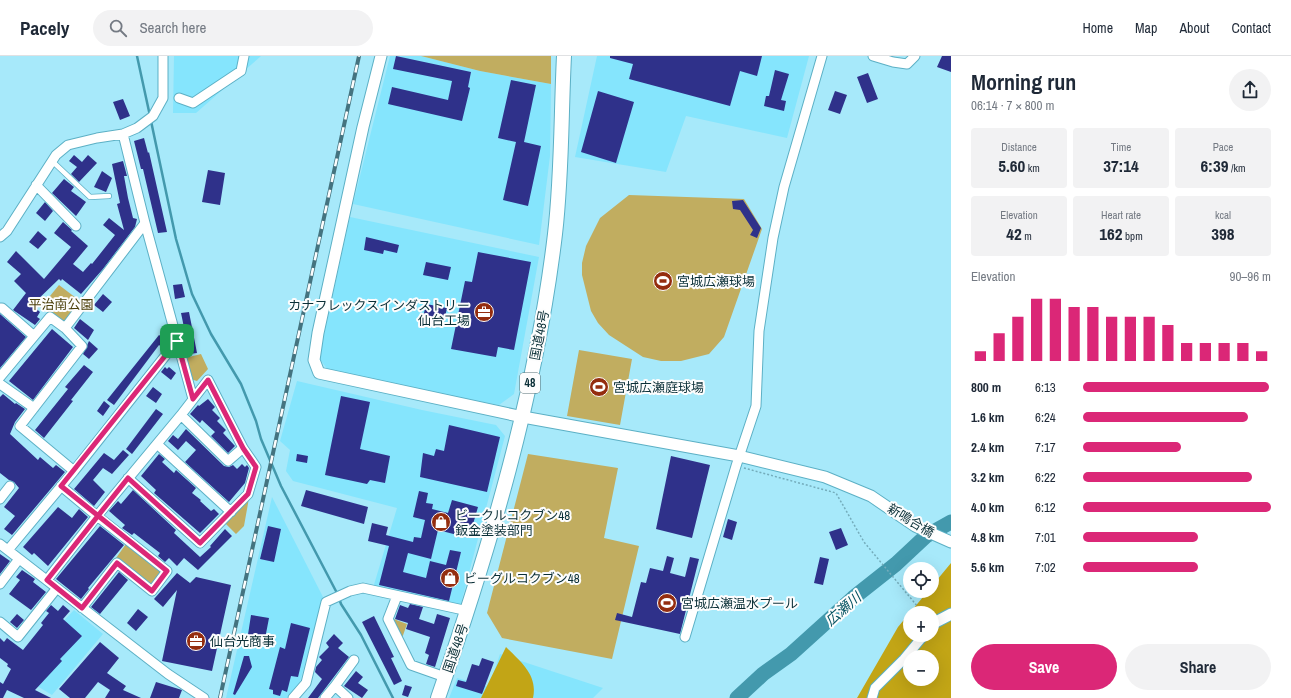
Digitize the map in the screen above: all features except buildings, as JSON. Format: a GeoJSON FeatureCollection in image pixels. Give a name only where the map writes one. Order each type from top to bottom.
{"type":"FeatureCollection","features":[{"type":"Feature","properties":{"kind":"highway","name":"国道48号"},"geometry":{"type":"LineString","coordinates":[[438,698],[468,611],[499,510],[523,418],[542,323],[555,233],[561,149],[564,56]]}},
{"type":"Feature","properties":{"kind":"street"},"geometry":{"type":"LineString","coordinates":[[0,237],[7,230],[51,160],[68,145],[123,134],[146,122],[153,116],[163,98],[164,56]]}},
{"type":"Feature","properties":{"kind":"street"},"geometry":{"type":"LineString","coordinates":[[179,98],[193,103],[241,71],[244,56]]}},
{"type":"Feature","properties":{"kind":"street","name":"新鳴合橋"},"geometry":{"type":"LineString","coordinates":[[381,56],[363,127],[318,333],[314,360],[319,373],[329,377],[523,418],[825,477],[871,496],[915,526],[951,542]]}},
{"type":"Feature","properties":{"kind":"street"},"geometry":{"type":"LineString","coordinates":[[685,637],[756,406],[759,331],[773,238],[784,187],[822,56]]}},
{"type":"Feature","properties":{"kind":"street"},"geometry":{"type":"LineString","coordinates":[[873,56],[892,62],[907,64],[915,56]]}},
{"type":"Feature","properties":{"kind":"street"},"geometry":{"type":"LineString","coordinates":[[123,134],[145,223],[193,399]]}},
{"type":"Feature","properties":{"kind":"street"},"geometry":{"type":"LineString","coordinates":[[36,185],[76,226]]}},
{"type":"Feature","properties":{"kind":"street"},"geometry":{"type":"LineString","coordinates":[[65,328],[145,223]]}},
{"type":"Feature","properties":{"kind":"street"},"geometry":{"type":"LineString","coordinates":[[0,308],[2,308],[34,336]]}},
{"type":"Feature","properties":{"kind":"street"},"geometry":{"type":"LineString","coordinates":[[0,377],[50,317],[65,328],[82,346],[20,426],[74,471]]}},
{"type":"Feature","properties":{"kind":"street"},"geometry":{"type":"LineString","coordinates":[[8,550],[74,471],[177,341]]}},
{"type":"Feature","properties":{"kind":"street"},"geometry":{"type":"LineString","coordinates":[[47,580],[97,516],[128,478],[157,444],[208,380],[243,448],[256,467],[248,494],[200,543],[128,478]]}},
{"type":"Feature","properties":{"kind":"street"},"geometry":{"type":"LineString","coordinates":[[0,384],[34,408]]}},
{"type":"Feature","properties":{"kind":"street"},"geometry":{"type":"LineString","coordinates":[[181,414],[228,461],[243,448]]}},
{"type":"Feature","properties":{"kind":"street"},"geometry":{"type":"LineString","coordinates":[[157,444],[231,512]]}},
{"type":"Feature","properties":{"kind":"street"},"geometry":{"type":"LineString","coordinates":[[0,499],[10,486]]}},
{"type":"Feature","properties":{"kind":"street"},"geometry":{"type":"LineString","coordinates":[[61,486],[167,571],[152,591],[117,563],[82,608]]}},
{"type":"Feature","properties":{"kind":"street"},"geometry":{"type":"LineString","coordinates":[[0,544],[168,674],[204,698]]}},
{"type":"Feature","properties":{"kind":"street"},"geometry":{"type":"LineString","coordinates":[[0,584],[19,559]]}},
{"type":"Feature","properties":{"kind":"street"},"geometry":{"type":"LineString","coordinates":[[0,622],[18,637],[57,588]]}},
{"type":"Feature","properties":{"kind":"street"},"geometry":{"type":"LineString","coordinates":[[293,698],[306,683],[326,602],[350,591],[363,588],[468,611]]}},
{"type":"Feature","properties":{"kind":"street"},"geometry":{"type":"LineString","coordinates":[[397,596],[388,619],[411,665],[445,677]]}},
{"type":"Feature","properties":{"kind":"street"},"geometry":{"type":"LineString","coordinates":[[939,620],[951,614]]}},
{"type":"Feature","properties":{"kind":"street"},"geometry":{"type":"LineString","coordinates":[[872,698],[875,688],[904,659],[918,642]]}},
{"type":"Feature","properties":{"kind":"street"},"geometry":{"type":"LineString","coordinates":[[325,698],[354,660]]}},
{"type":"Feature","properties":{"kind":"street"},"geometry":{"type":"LineString","coordinates":[[335,686],[348,698]]}},
{"type":"Feature","properties":{"kind":"lane"},"geometry":{"type":"LineString","coordinates":[[51,160],[90,197],[109,196]]}},
{"type":"Feature","properties":{"kind":"path"},"geometry":{"type":"LineString","coordinates":[[738,461],[836,493],[864,542],[917,606]]}},
{"type":"Feature","properties":{"kind":"shaded area"},"geometry":{"type":"Polygon","coordinates":[[[174,56],[261,56],[196,113],[173,113],[174,56]]]}},
{"type":"Feature","properties":{"kind":"shaded area"},"geometry":{"type":"Polygon","coordinates":[[[390,56],[421,56],[480,71],[551,84],[550,156],[539,245],[353,204],[390,56]]]}},
{"type":"Feature","properties":{"kind":"shaded area"},"geometry":{"type":"Polygon","coordinates":[[[597,56],[809,56],[787,138],[686,116],[666,172],[575,157],[597,56]]]}},
{"type":"Feature","properties":{"kind":"shaded area","name":"カナフレックスインダストリー 仙台工場"},"geometry":{"type":"Polygon","coordinates":[[[350,217],[539,257],[514,394],[499,405],[330,373],[319,358],[350,217]]]}},
{"type":"Feature","properties":{"kind":"shaded area"},"geometry":{"type":"Polygon","coordinates":[[[297,381],[422,410],[496,425],[505,436],[460,607],[373,588],[397,508],[293,481],[286,471],[290,450],[280,441],[297,381]]]}},
{"type":"Feature","properties":{"kind":"shaded area"},"geometry":{"type":"Polygon","coordinates":[[[272,497],[323,597],[300,682],[287,698],[226,698],[272,497]]]}},
{"type":"Feature","properties":{"kind":"shaded area"},"geometry":{"type":"Polygon","coordinates":[[[951,563],[951,698],[857,698],[898,627],[903,621],[903,642],[939,642],[939,606],[916,606],[922,598],[939,598],[939,578],[951,563]]]}},
{"type":"Feature","properties":{"kind":"shaded area"},"geometry":{"type":"Polygon","coordinates":[[[74,610],[103,634],[52,695],[14,672],[74,610]]]}},
{"type":"Feature","properties":{"kind":"shaded area"},"geometry":{"type":"Polygon","coordinates":[[[506,647],[531,676],[534,690],[533,698],[481,698],[506,647]]]}},
{"type":"Feature","properties":{"kind":"shaded area"},"geometry":{"type":"Polygon","coordinates":[[[500,654],[603,688],[593,698],[449,698],[457,678],[489,687],[500,654]]]}},
{"type":"Feature","properties":{"kind":"green space"},"geometry":{"type":"Polygon","coordinates":[[[421,56],[551,56],[551,84],[480,71],[421,56]]]}},
{"type":"Feature","properties":{"kind":"green space","name":"宮城広瀬球場"},"geometry":{"type":"Polygon","coordinates":[[[629,195],[744,199],[762,229],[724,337],[709,354],[681,361],[661,361],[643,357],[609,335],[598,323],[591,311],[582,275],[582,263],[586,246],[600,218],[629,195]]]}},
{"type":"Feature","properties":{"kind":"green space","name":"平治南公園"},"geometry":{"type":"Polygon","coordinates":[[[59,285],[80,301],[66,320],[59,322],[41,307],[59,285]]]}},
{"type":"Feature","properties":{"kind":"green space","name":"宮城広瀬庭球場"},"geometry":{"type":"Polygon","coordinates":[[[579,350],[632,359],[620,425],[567,416],[579,350]]]}},
{"type":"Feature","properties":{"kind":"green space"},"geometry":{"type":"Polygon","coordinates":[[[201,354],[208,369],[197,381],[190,379],[185,358],[201,354]]]}},
{"type":"Feature","properties":{"kind":"green space"},"geometry":{"type":"Polygon","coordinates":[[[528,454],[618,468],[604,538],[639,546],[612,659],[502,638],[487,613],[528,454]]]}},
{"type":"Feature","properties":{"kind":"green space"},"geometry":{"type":"Polygon","coordinates":[[[249,498],[244,526],[236,534],[224,522],[249,498]]]}},
{"type":"Feature","properties":{"kind":"green space"},"geometry":{"type":"Polygon","coordinates":[[[126,544],[163,573],[152,586],[116,558],[126,544]]]}},
{"type":"Feature","properties":{"kind":"green space"},"geometry":{"type":"Polygon","coordinates":[[[391,618],[407,624],[401,641],[391,618]]]}},
{"type":"Feature","properties":{"kind":"waterway"},"geometry":{"type":"LineString","coordinates":[[137,56],[150,116]]}},
{"type":"Feature","properties":{"kind":"waterway"},"geometry":{"type":"LineString","coordinates":[[151,121],[176,239],[192,294],[211,334],[241,384],[256,421],[261,439],[281,486],[338,595],[341,604],[361,635],[393,698]]}},
{"type":"Feature","properties":{"kind":"waterway","name":"広瀬川"},"geometry":{"type":"LineString","coordinates":[[737,698],[763,674],[791,654],[853,598],[896,564],[926,536],[951,522]]}},
{"type":"Feature","properties":{"kind":"railway"},"geometry":{"type":"LineString","coordinates":[[220,698],[359,56]]}},
{"type":"Feature","properties":{"kind":"place","name":"宮城広瀬球場"},"geometry":{"type":"Point","coordinates":[663,281]}},
{"type":"Feature","properties":{"kind":"place","name":"カナフレックスインダストリー 仙台工場"},"geometry":{"type":"Point","coordinates":[484,312]}},
{"type":"Feature","properties":{"kind":"place","name":"宮城広瀬庭球場"},"geometry":{"type":"Point","coordinates":[599,387]}},
{"type":"Feature","properties":{"kind":"place","name":"ビークルコクブン48 鈑金塗装部門"},"geometry":{"type":"Point","coordinates":[441,522]}},
{"type":"Feature","properties":{"kind":"place","name":"ビーグルコクブン48"},"geometry":{"type":"Point","coordinates":[450,578]}},
{"type":"Feature","properties":{"kind":"place","name":"宮城広瀬温水プール"},"geometry":{"type":"Point","coordinates":[667,603]}},
{"type":"Feature","properties":{"kind":"place","name":"仙台光商事"},"geometry":{"type":"Point","coordinates":[196,641]}},
{"type":"Feature","properties":{"kind":"route"},"geometry":{"type":"LineString","coordinates":[[177,341],[61,486],[97,516],[167,571],[152,591],[117,563],[82,608],[47,580],[97,516],[128,478],[200,543],[248,494],[256,467],[243,448],[208,380],[193,399],[177,341]]}}]}
